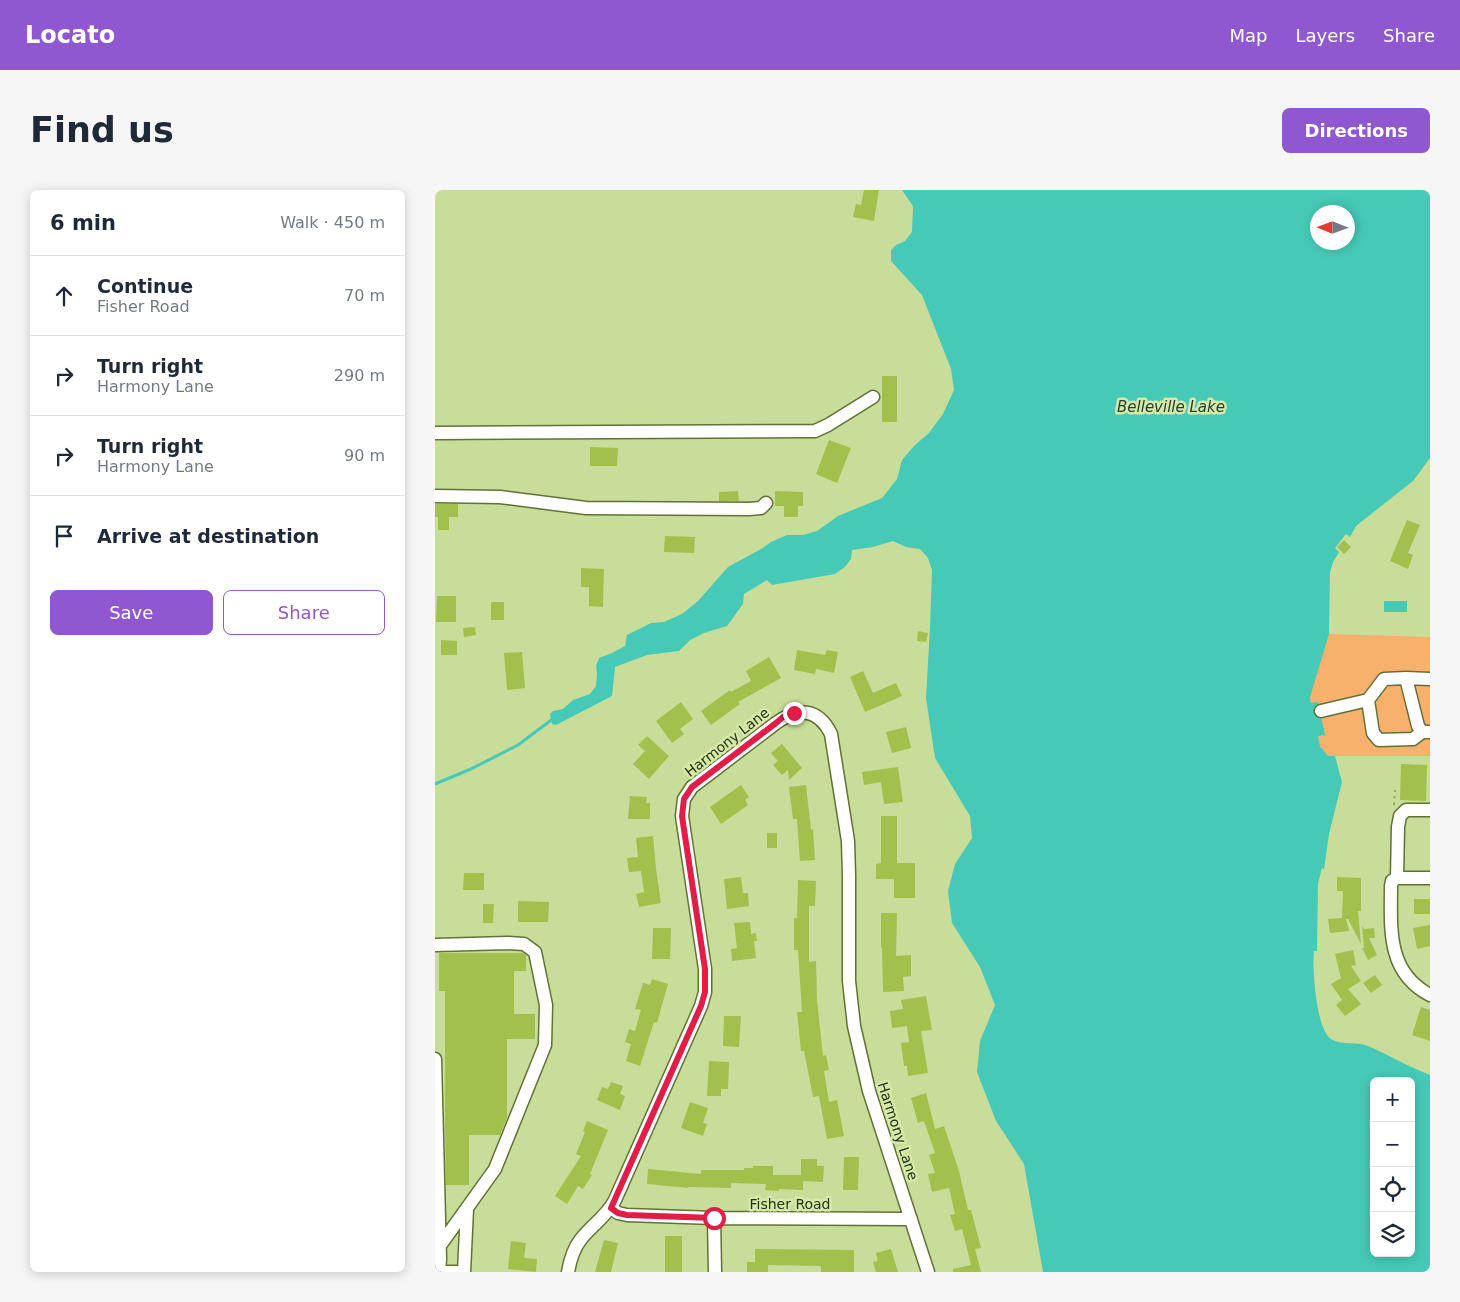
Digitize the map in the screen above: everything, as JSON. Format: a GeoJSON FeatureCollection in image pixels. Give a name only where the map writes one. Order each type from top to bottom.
{"type":"FeatureCollection","features":[{"type":"Feature","properties":{"kind":"street"},"geometry":{"type":"LineString","coordinates":[[435,433],[815,431],[829,425],[873,397]]}},
{"type":"Feature","properties":{"kind":"street"},"geometry":{"type":"LineString","coordinates":[[435,496],[508,498],[586,508],[749,509],[761,508],[766,503]]}},
{"type":"Feature","properties":{"kind":"street"},"geometry":{"type":"LineString","coordinates":[[1368,700],[1373,733],[1379,740],[1413,739],[1426,732],[1418,726],[1406,678]]}},
{"type":"Feature","properties":{"kind":"street"},"geometry":{"type":"LineString","coordinates":[[1321,711],[1368,700],[1384,679],[1430,679]]}},
{"type":"Feature","properties":{"kind":"street","name":"Harmony Lane"},"geometry":{"type":"LineString","coordinates":[[568,1272],[581,1239],[611,1208],[705,992],[705,969],[682,816],[684,799],[692,787],[776,723],[789,714],[800,712],[810,713],[818,718],[827,726],[831,734],[848,842],[849,981],[854,1026],[869,1091],[928,1272]]}},
{"type":"Feature","properties":{"kind":"street"},"geometry":{"type":"LineString","coordinates":[[1397,878],[1400,816],[1407,810],[1430,810]]}},
{"type":"Feature","properties":{"kind":"street"},"geometry":{"type":"LineString","coordinates":[[1430,878],[1397,878],[1392,881],[1391,886],[1391,931],[1396,958],[1405,973],[1417,987],[1430,995]]}},
{"type":"Feature","properties":{"kind":"street"},"geometry":{"type":"LineString","coordinates":[[435,945],[524,944],[535,952],[546,1005],[545,1045],[495,1169],[439,1247]]}},
{"type":"Feature","properties":{"kind":"street"},"geometry":{"type":"LineString","coordinates":[[435,1059],[439,1272],[464,1272],[467,1209]]}},
{"type":"Feature","properties":{"kind":"street","name":"Fisher Road"},"geometry":{"type":"LineString","coordinates":[[611,1208],[618,1213],[627,1215],[714,1218],[911,1219]]}},
{"type":"Feature","properties":{"kind":"street"},"geometry":{"type":"LineString","coordinates":[[714,1218],[715,1272]]}},
{"type":"Feature","properties":{"kind":"path"},"geometry":{"type":"LineString","coordinates":[[1394,805],[1395,790]]}},
{"type":"Feature","properties":{"kind":"shaded area"},"geometry":{"type":"Polygon","coordinates":[[[1329,634],[1430,637],[1430,756],[1328,756],[1320,746],[1317,736],[1324,735],[1318,702],[1311,704],[1310,694],[1329,634]]]}},
{"type":"Feature","properties":{"kind":"water","name":"Belleville Lake"},"geometry":{"type":"Polygon","coordinates":[[[902,190],[1430,190],[1430,458],[1413,481],[1356,526],[1350,537],[1346,534],[1335,548],[1339,552],[1330,572],[1329,634],[1310,697],[1311,703],[1318,702],[1325,735],[1318,736],[1320,746],[1328,756],[1335,756],[1342,782],[1329,834],[1324,869],[1322,868],[1318,883],[1317,951],[1314,951],[1316,998],[1322,1023],[1331,1039],[1368,1046],[1430,1075],[1430,1272],[1043,1272],[1024,1164],[996,1121],[977,1072],[980,1041],[995,1005],[980,967],[952,923],[948,891],[955,864],[972,838],[970,816],[935,758],[926,698],[932,570],[928,558],[920,549],[906,547],[893,541],[873,547],[852,550],[851,559],[845,567],[835,574],[772,585],[767,580],[744,594],[743,604],[727,626],[704,633],[690,640],[679,651],[647,655],[615,667],[612,696],[556,725],[552,724],[550,714],[553,711],[563,709],[573,700],[590,694],[596,686],[596,666],[599,658],[625,646],[627,635],[651,623],[664,622],[682,614],[698,601],[728,567],[771,542],[787,535],[803,535],[817,531],[838,516],[882,498],[897,479],[902,460],[929,433],[943,414],[954,390],[951,369],[922,295],[891,261],[891,250],[896,245],[905,241],[912,232],[913,206],[902,190]]]}},
{"type":"Feature","properties":{"kind":"water"},"geometry":{"type":"Polygon","coordinates":[[[1384,601],[1407,601],[1407,612],[1384,612],[1384,601]]]}},
{"type":"Feature","properties":{"kind":"building"},"geometry":{"type":"Polygon","coordinates":[[[864,190],[879,190],[874,221],[853,217],[856,204],[861,205],[864,190]]]}},
{"type":"Feature","properties":{"kind":"building"},"geometry":{"type":"Polygon","coordinates":[[[882,376],[897,376],[897,422],[882,422],[882,376]]]}},
{"type":"Feature","properties":{"kind":"building"},"geometry":{"type":"Polygon","coordinates":[[[829,440],[851,448],[837,483],[816,474],[829,440]]]}},
{"type":"Feature","properties":{"kind":"building"},"geometry":{"type":"Polygon","coordinates":[[[590,447],[618,448],[617,466],[590,466],[590,447]]]}},
{"type":"Feature","properties":{"kind":"building"},"geometry":{"type":"Polygon","coordinates":[[[738,491],[739,501],[719,501],[719,492],[738,491]]]}},
{"type":"Feature","properties":{"kind":"building"},"geometry":{"type":"Polygon","coordinates":[[[775,491],[803,492],[803,506],[798,506],[798,517],[784,517],[784,506],[775,506],[775,491]]]}},
{"type":"Feature","properties":{"kind":"building"},"geometry":{"type":"Polygon","coordinates":[[[435,504],[458,504],[458,517],[449,517],[449,530],[438,530],[435,504]]]}},
{"type":"Feature","properties":{"kind":"building"},"geometry":{"type":"Polygon","coordinates":[[[1407,520],[1420,525],[1408,553],[1413,555],[1408,569],[1390,561],[1407,520]]]}},
{"type":"Feature","properties":{"kind":"building"},"geometry":{"type":"Polygon","coordinates":[[[665,536],[695,537],[694,553],[664,552],[665,536]]]}},
{"type":"Feature","properties":{"kind":"building"},"geometry":{"type":"Polygon","coordinates":[[[1344,540],[1351,547],[1344,554],[1337,547],[1344,540]]]}},
{"type":"Feature","properties":{"kind":"building"},"geometry":{"type":"Polygon","coordinates":[[[581,568],[604,569],[603,607],[589,606],[589,587],[581,587],[581,568]]]}},
{"type":"Feature","properties":{"kind":"building"},"geometry":{"type":"Polygon","coordinates":[[[437,596],[456,596],[456,622],[436,622],[437,596]]]}},
{"type":"Feature","properties":{"kind":"building"},"geometry":{"type":"Polygon","coordinates":[[[491,602],[504,602],[504,620],[491,620],[491,602]]]}},
{"type":"Feature","properties":{"kind":"building"},"geometry":{"type":"Polygon","coordinates":[[[475,627],[476,635],[464,637],[463,628],[475,627]]]}},
{"type":"Feature","properties":{"kind":"building"},"geometry":{"type":"Polygon","coordinates":[[[918,631],[928,633],[926,642],[917,641],[918,631]]]}},
{"type":"Feature","properties":{"kind":"building"},"geometry":{"type":"Polygon","coordinates":[[[441,640],[457,641],[457,655],[441,655],[441,640]]]}},
{"type":"Feature","properties":{"kind":"building"},"geometry":{"type":"Polygon","coordinates":[[[797,650],[825,655],[827,650],[838,652],[834,673],[816,669],[815,674],[794,670],[797,650]]]}},
{"type":"Feature","properties":{"kind":"building"},"geometry":{"type":"Polygon","coordinates":[[[522,652],[525,688],[507,690],[504,653],[522,652]]]}},
{"type":"Feature","properties":{"kind":"building"},"geometry":{"type":"Polygon","coordinates":[[[769,657],[781,678],[738,702],[740,704],[711,725],[701,711],[730,690],[731,692],[751,681],[746,671],[769,657]]]}},
{"type":"Feature","properties":{"kind":"building"},"geometry":{"type":"Polygon","coordinates":[[[863,671],[873,693],[896,683],[902,696],[865,712],[850,677],[863,671]]]}},
{"type":"Feature","properties":{"kind":"building"},"geometry":{"type":"Polygon","coordinates":[[[681,702],[693,719],[680,729],[684,734],[672,743],[656,721],[681,702]]]}},
{"type":"Feature","properties":{"kind":"building"},"geometry":{"type":"Polygon","coordinates":[[[906,727],[911,748],[892,753],[886,732],[906,727]]]}},
{"type":"Feature","properties":{"kind":"building"},"geometry":{"type":"Polygon","coordinates":[[[647,736],[669,756],[649,779],[633,764],[645,751],[638,745],[647,736]]]}},
{"type":"Feature","properties":{"kind":"building"},"geometry":{"type":"Polygon","coordinates":[[[782,744],[802,768],[789,780],[788,770],[782,775],[773,765],[778,761],[771,753],[782,744]]]}},
{"type":"Feature","properties":{"kind":"building"},"geometry":{"type":"Polygon","coordinates":[[[1401,764],[1427,765],[1426,801],[1400,800],[1401,764]]]}},
{"type":"Feature","properties":{"kind":"building"},"geometry":{"type":"Polygon","coordinates":[[[898,767],[903,802],[884,804],[881,782],[864,785],[862,772],[898,767]]]}},
{"type":"Feature","properties":{"kind":"building"},"geometry":{"type":"Polygon","coordinates":[[[741,785],[749,797],[745,800],[748,805],[721,824],[710,807],[741,785]]]}},
{"type":"Feature","properties":{"kind":"building"},"geometry":{"type":"Polygon","coordinates":[[[806,785],[811,830],[813,829],[815,860],[800,861],[797,819],[793,819],[789,787],[806,785]]]}},
{"type":"Feature","properties":{"kind":"building"},"geometry":{"type":"Polygon","coordinates":[[[630,796],[647,797],[646,803],[650,803],[650,819],[628,819],[630,796]]]}},
{"type":"Feature","properties":{"kind":"building"},"geometry":{"type":"Polygon","coordinates":[[[881,816],[897,816],[897,863],[915,863],[915,898],[894,898],[894,879],[876,879],[876,864],[881,863],[881,816]]]}},
{"type":"Feature","properties":{"kind":"building"},"geometry":{"type":"Polygon","coordinates":[[[767,833],[777,833],[777,848],[767,848],[767,833]]]}},
{"type":"Feature","properties":{"kind":"building"},"geometry":{"type":"Polygon","coordinates":[[[653,836],[661,903],[639,907],[636,894],[644,892],[641,871],[629,872],[627,858],[638,857],[636,838],[653,836]]]}},
{"type":"Feature","properties":{"kind":"building"},"geometry":{"type":"Polygon","coordinates":[[[464,873],[484,873],[484,890],[463,890],[464,873]]]}},
{"type":"Feature","properties":{"kind":"building"},"geometry":{"type":"Polygon","coordinates":[[[741,877],[743,893],[748,893],[749,906],[727,909],[724,879],[741,877]]]}},
{"type":"Feature","properties":{"kind":"building"},"geometry":{"type":"Polygon","coordinates":[[[1337,877],[1361,878],[1361,911],[1358,911],[1361,944],[1348,919],[1346,919],[1349,931],[1330,933],[1328,919],[1342,918],[1343,891],[1337,891],[1337,877]]]}},
{"type":"Feature","properties":{"kind":"building"},"geometry":{"type":"Polygon","coordinates":[[[798,880],[816,881],[815,906],[809,906],[809,962],[816,961],[817,1000],[823,1056],[826,1055],[829,1070],[824,1071],[829,1102],[837,1100],[844,1136],[827,1139],[819,1096],[813,1097],[804,1051],[801,1051],[797,1012],[802,1012],[798,950],[794,950],[794,918],[797,918],[798,880]]]}},
{"type":"Feature","properties":{"kind":"building"},"geometry":{"type":"Polygon","coordinates":[[[1414,899],[1430,899],[1430,914],[1414,914],[1414,899]]]}},
{"type":"Feature","properties":{"kind":"building"},"geometry":{"type":"Polygon","coordinates":[[[518,901],[549,902],[548,922],[518,922],[518,901]]]}},
{"type":"Feature","properties":{"kind":"building"},"geometry":{"type":"Polygon","coordinates":[[[483,904],[494,904],[493,923],[483,923],[483,904]]]}},
{"type":"Feature","properties":{"kind":"building"},"geometry":{"type":"Polygon","coordinates":[[[881,913],[897,913],[896,956],[911,955],[911,976],[903,977],[904,991],[883,992],[881,913]]]}},
{"type":"Feature","properties":{"kind":"building"},"geometry":{"type":"Polygon","coordinates":[[[750,922],[751,934],[756,933],[757,941],[754,941],[756,958],[732,961],[731,949],[737,948],[734,923],[750,922]]]}},
{"type":"Feature","properties":{"kind":"building"},"geometry":{"type":"Polygon","coordinates":[[[1430,925],[1430,946],[1417,949],[1413,928],[1430,925]]]}},
{"type":"Feature","properties":{"kind":"building"},"geometry":{"type":"Polygon","coordinates":[[[1362,926],[1364,929],[1374,928],[1375,938],[1369,938],[1377,955],[1368,960],[1362,948],[1364,948],[1362,926]]]}},
{"type":"Feature","properties":{"kind":"building"},"geometry":{"type":"Polygon","coordinates":[[[653,928],[671,928],[670,959],[652,959],[653,928]]]}},
{"type":"Feature","properties":{"kind":"building"},"geometry":{"type":"Polygon","coordinates":[[[1353,950],[1356,965],[1351,966],[1361,981],[1348,989],[1361,1004],[1345,1016],[1336,1005],[1342,1000],[1331,984],[1341,978],[1335,954],[1353,950]]]}},
{"type":"Feature","properties":{"kind":"building"},"geometry":{"type":"Polygon","coordinates":[[[439,953],[523,953],[526,955],[526,971],[514,971],[514,1014],[535,1014],[535,1039],[507,1039],[507,1118],[500,1135],[469,1135],[469,1185],[446,1185],[445,991],[439,991],[439,953]]]}},
{"type":"Feature","properties":{"kind":"building"},"geometry":{"type":"Polygon","coordinates":[[[1375,975],[1382,985],[1371,993],[1363,983],[1375,975]]]}},
{"type":"Feature","properties":{"kind":"building"},"geometry":{"type":"Polygon","coordinates":[[[652,979],[668,984],[657,1023],[654,1022],[640,1066],[626,1061],[631,1044],[625,1042],[629,1029],[635,1031],[641,1010],[635,1009],[643,983],[650,985],[652,979]]]}},
{"type":"Feature","properties":{"kind":"building"},"geometry":{"type":"Polygon","coordinates":[[[926,996],[932,1030],[921,1031],[928,1073],[908,1076],[907,1066],[904,1066],[901,1043],[909,1042],[907,1026],[892,1028],[890,1011],[903,1009],[901,1000],[926,996]]]}},
{"type":"Feature","properties":{"kind":"building"},"geometry":{"type":"Polygon","coordinates":[[[1421,1007],[1430,1010],[1430,1041],[1412,1035],[1421,1007]]]}},
{"type":"Feature","properties":{"kind":"building"},"geometry":{"type":"Polygon","coordinates":[[[724,1016],[741,1016],[739,1047],[723,1046],[724,1016]]]}},
{"type":"Feature","properties":{"kind":"building"},"geometry":{"type":"Polygon","coordinates":[[[709,1061],[729,1062],[728,1089],[721,1089],[721,1096],[707,1096],[709,1061]]]}},
{"type":"Feature","properties":{"kind":"building"},"geometry":{"type":"Polygon","coordinates":[[[611,1082],[623,1086],[620,1094],[625,1096],[620,1110],[597,1100],[602,1087],[608,1089],[611,1082]]]}},
{"type":"Feature","properties":{"kind":"building"},"geometry":{"type":"Polygon","coordinates":[[[926,1093],[935,1129],[944,1126],[959,1171],[968,1210],[971,1210],[981,1248],[975,1249],[981,1272],[953,1272],[953,1269],[971,1265],[962,1229],[955,1231],[950,1215],[955,1214],[949,1188],[932,1192],[928,1174],[935,1173],[929,1155],[935,1153],[924,1121],[918,1123],[911,1098],[926,1093]]]}},
{"type":"Feature","properties":{"kind":"building"},"geometry":{"type":"Polygon","coordinates":[[[690,1102],[708,1108],[703,1123],[707,1124],[703,1136],[681,1128],[690,1102]]]}},
{"type":"Feature","properties":{"kind":"building"},"geometry":{"type":"Polygon","coordinates":[[[587,1121],[608,1130],[590,1174],[592,1175],[583,1189],[578,1186],[567,1204],[555,1196],[581,1156],[576,1154],[585,1132],[583,1131],[587,1121]]]}},
{"type":"Feature","properties":{"kind":"building"},"geometry":{"type":"Polygon","coordinates":[[[844,1157],[859,1157],[858,1190],[843,1190],[844,1157]]]}},
{"type":"Feature","properties":{"kind":"building"},"geometry":{"type":"Polygon","coordinates":[[[801,1159],[817,1159],[817,1166],[824,1166],[823,1182],[803,1181],[803,1190],[779,1189],[779,1191],[765,1190],[766,1184],[731,1183],[731,1188],[688,1188],[647,1184],[648,1169],[701,1174],[701,1170],[744,1170],[744,1168],[753,1168],[753,1166],[773,1166],[773,1175],[801,1175],[801,1159]]]}},
{"type":"Feature","properties":{"kind":"building"},"geometry":{"type":"Polygon","coordinates":[[[665,1236],[682,1236],[682,1272],[665,1272],[665,1236]]]}},
{"type":"Feature","properties":{"kind":"building"},"geometry":{"type":"Polygon","coordinates":[[[604,1240],[618,1243],[611,1272],[595,1272],[604,1240]]]}},
{"type":"Feature","properties":{"kind":"building"},"geometry":{"type":"Polygon","coordinates":[[[511,1241],[526,1243],[524,1258],[537,1259],[536,1272],[508,1269],[511,1241]]]}},
{"type":"Feature","properties":{"kind":"building"},"geometry":{"type":"Polygon","coordinates":[[[755,1249],[854,1250],[854,1272],[821,1272],[821,1266],[768,1265],[768,1272],[747,1272],[747,1262],[755,1262],[755,1249]]]}},
{"type":"Feature","properties":{"kind":"building"},"geometry":{"type":"Polygon","coordinates":[[[891,1249],[898,1272],[876,1272],[873,1262],[878,1261],[876,1253],[891,1249]]]}},
{"type":"Feature","properties":{"kind":"waterway"},"geometry":{"type":"LineString","coordinates":[[435,784],[471,769],[518,745],[554,718]]}},
{"type":"Feature","properties":{"kind":"route"},"geometry":{"type":"LineString","coordinates":[[714,1218],[627,1215],[618,1213],[611,1208],[627,1176],[701,1006],[705,992],[705,969],[682,816],[684,799],[692,787],[783,717],[794,713]]}}]}
